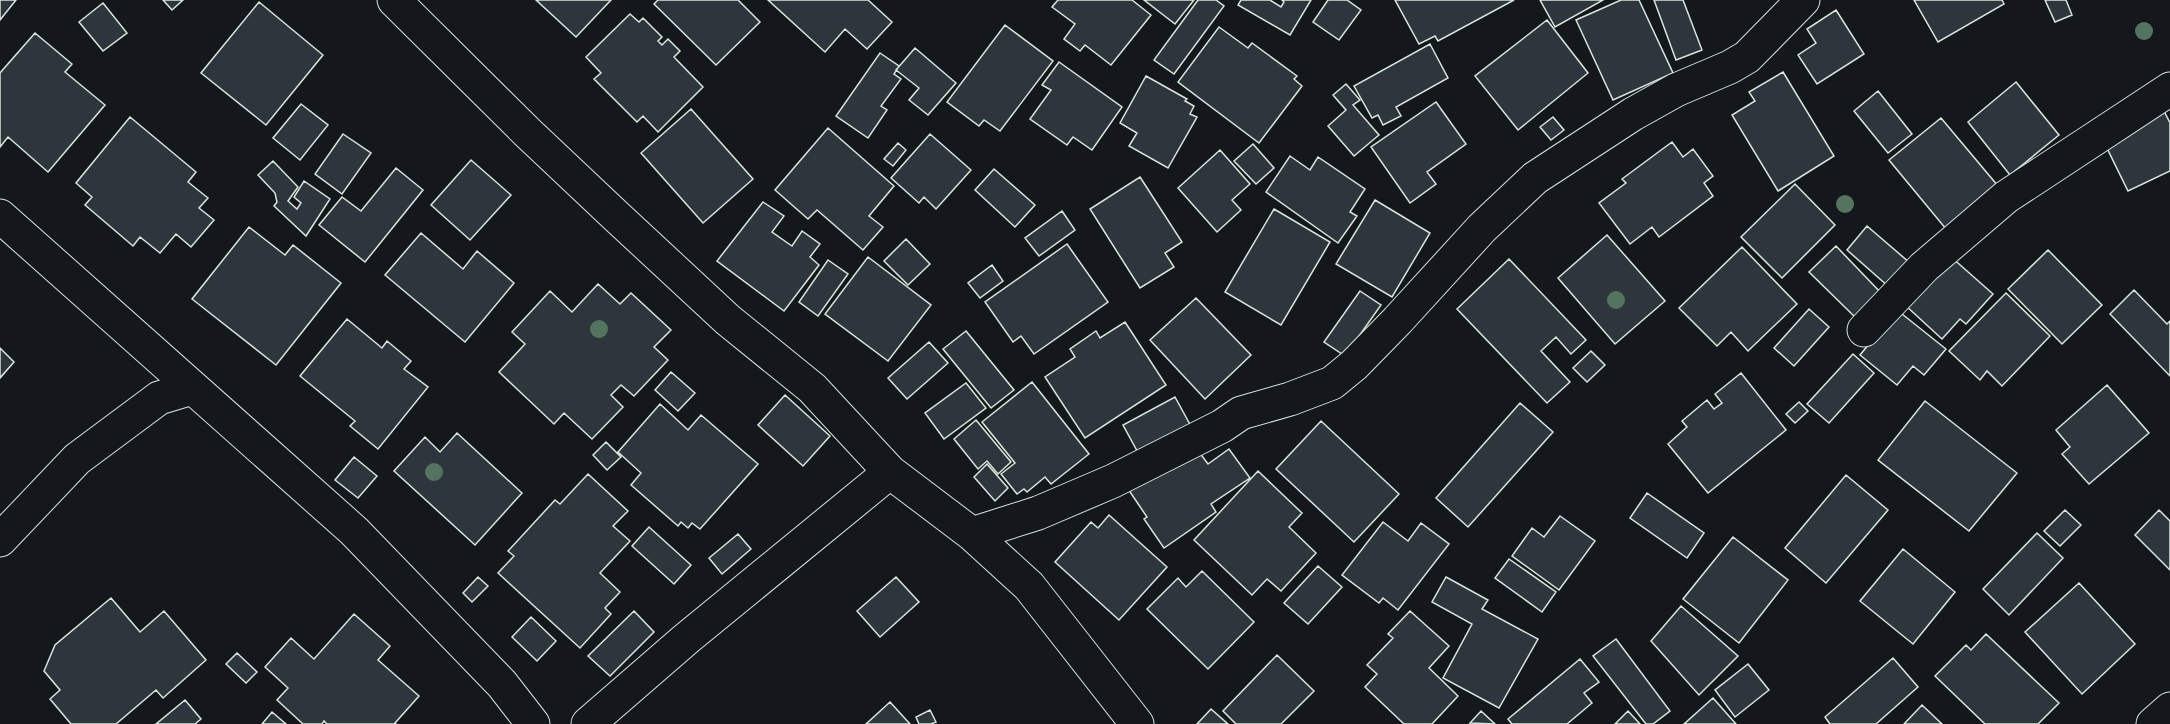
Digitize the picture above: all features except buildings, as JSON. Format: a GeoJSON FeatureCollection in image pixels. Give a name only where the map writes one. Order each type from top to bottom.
{"type":"FeatureCollection","features":[{"type":"Feature","properties":{"kind":"street"},"geometry":{"type":"LineString","coordinates":[[394,0],[624,224],[728,320],[812,388],[890,472],[972,534],[1029,586],[1137,724]]}},
{"type":"Feature","properties":{"kind":"street"},"geometry":{"type":"LineString","coordinates":[[972,534],[1038,513],[1113,482],[1222,426],[1240,413],[1290,399],[1332,382],[1354,365],[1376,343],[1482,228],[1535,178],[1624,120],[1676,90],[1730,67],[1747,57],[1803,0]]}},
{"type":"Feature","properties":{"kind":"street"},"geometry":{"type":"LineString","coordinates":[[1864,330],[1924,267],[2006,197],[2170,89]]}},
{"type":"Feature","properties":{"kind":"street"},"geometry":{"type":"LineString","coordinates":[[0,216],[354,531],[502,684],[534,724]]}},
{"type":"Feature","properties":{"kind":"street"},"geometry":{"type":"LineString","coordinates":[[0,540],[77,459],[159,398],[192,388]]}},
{"type":"Feature","properties":{"kind":"street"},"geometry":{"type":"LineString","coordinates":[[588,724],[686,639],[890,472]]}},
{"type":"Feature","properties":{"kind":"street"},"geometry":{"type":"LineString","coordinates":[[2153,724],[2170,709]]}}]}
